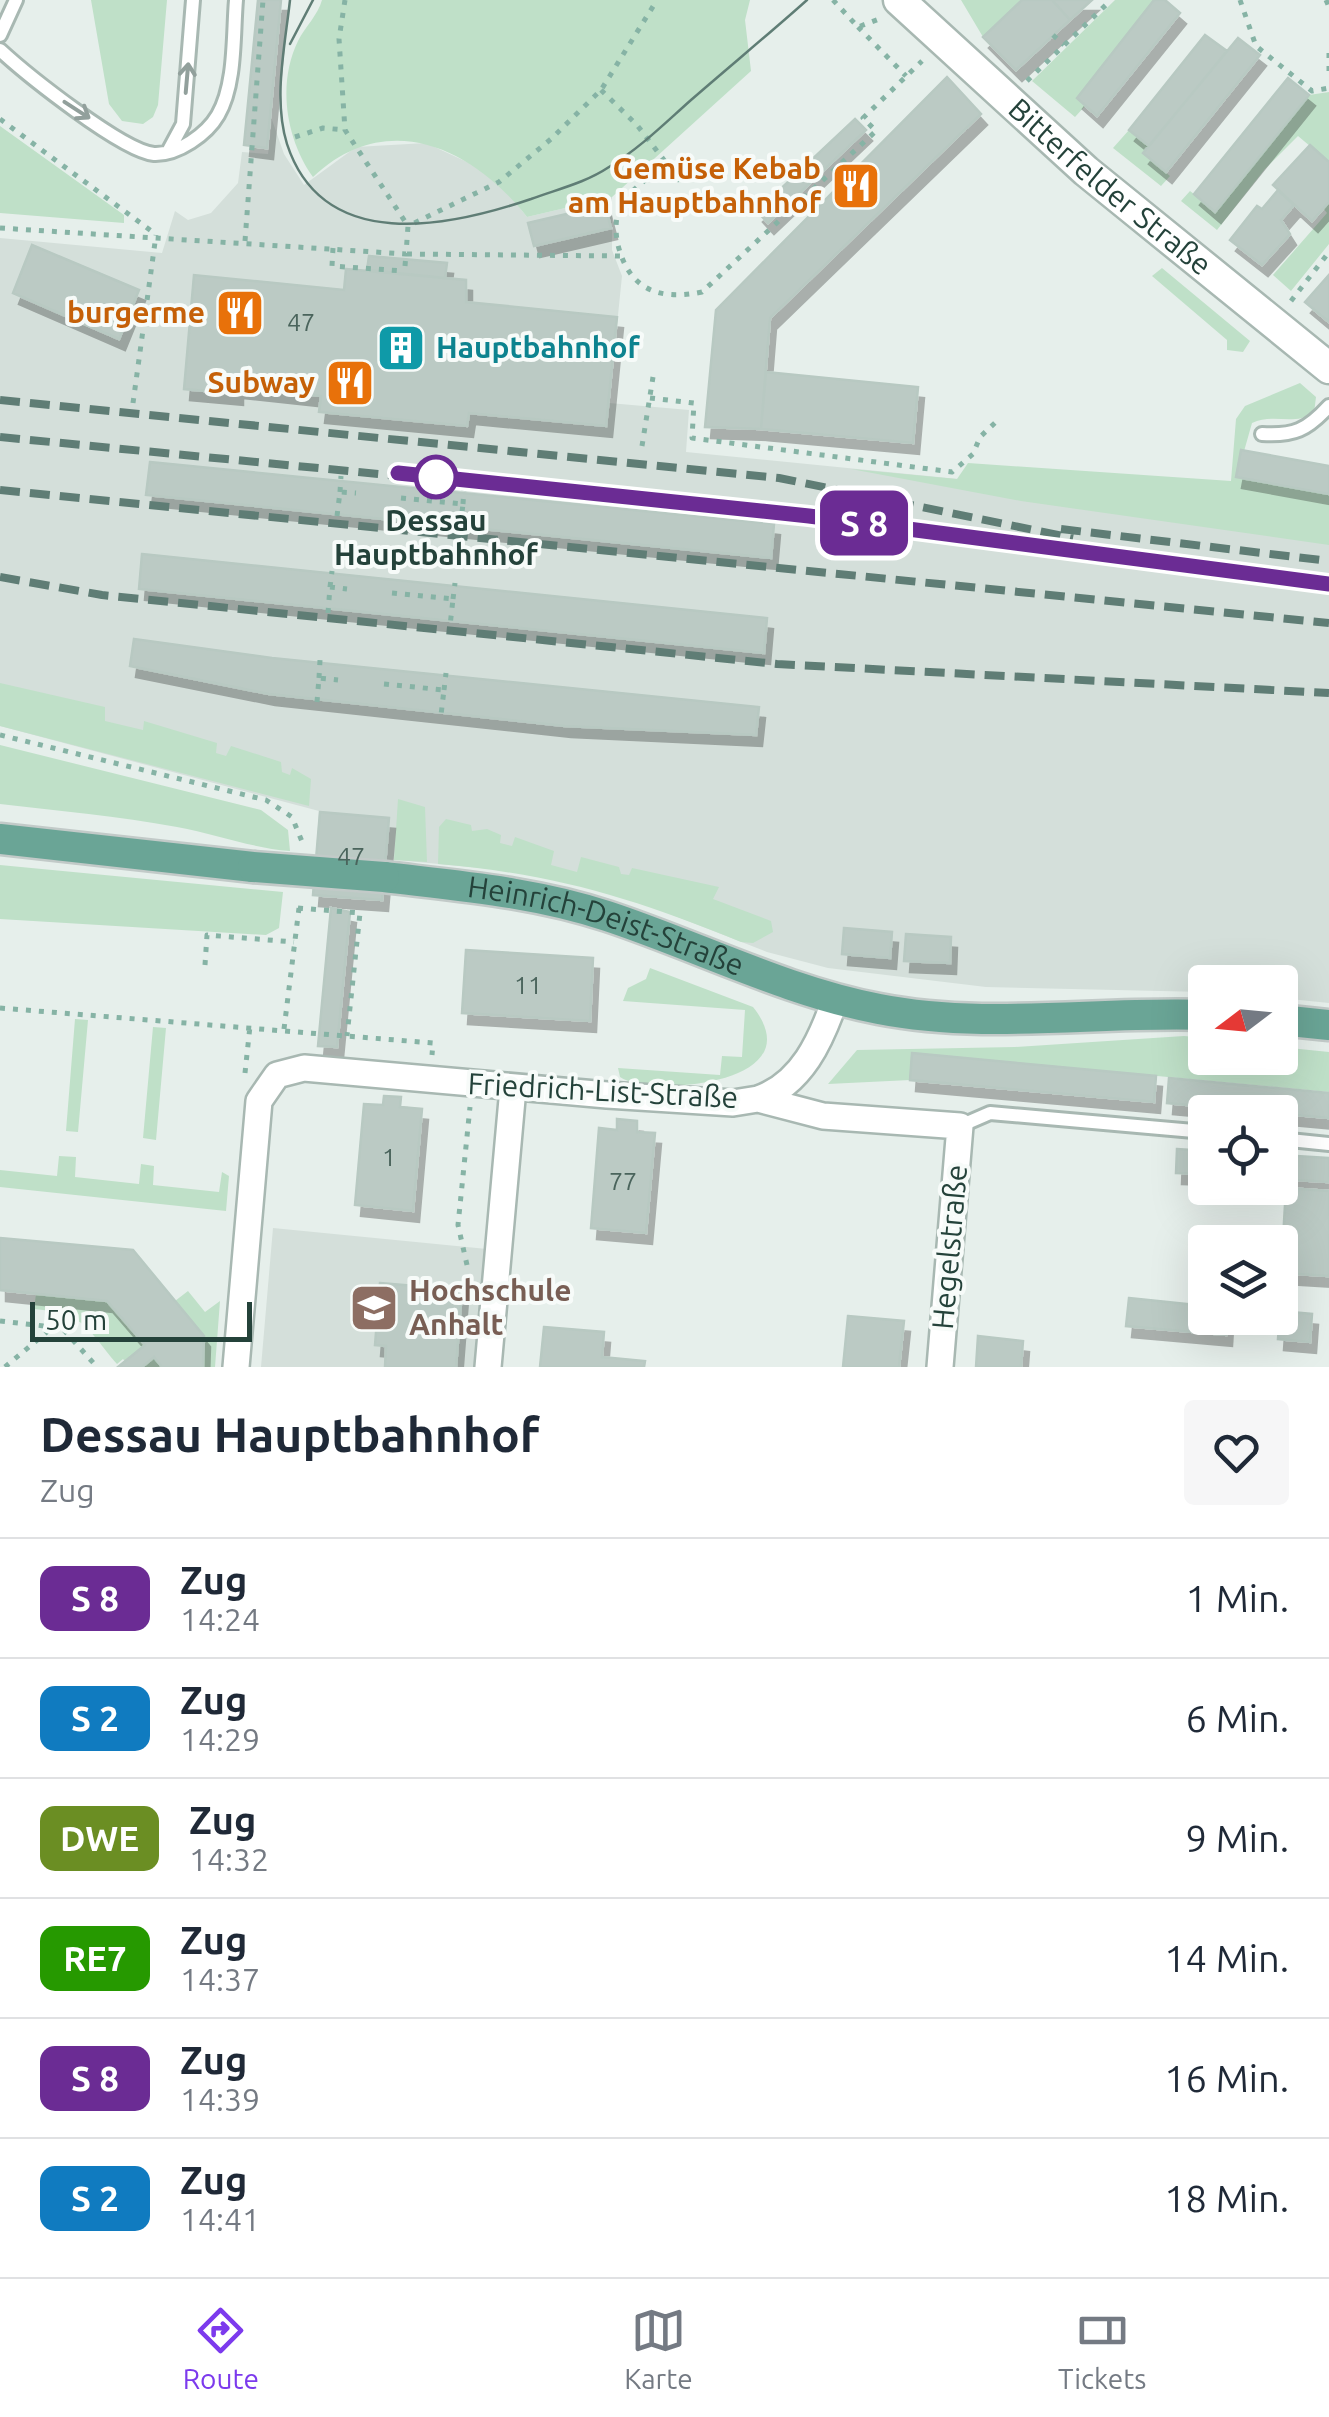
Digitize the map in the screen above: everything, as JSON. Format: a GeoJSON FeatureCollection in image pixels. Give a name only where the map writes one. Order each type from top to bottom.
{"type":"FeatureCollection","features":[{"type":"Feature","properties":{"kind":"main road","name":"Heinrich-Deist-Straße"},"geometry":{"type":"LineString","coordinates":[[0,838],[253,868],[494,890],[576,906],[836,1000],[930,1016],[1188,1015]]}},
{"type":"Feature","properties":{"kind":"main road"},"geometry":{"type":"LineString","coordinates":[[1298,1022],[1329,1025]]}},
{"type":"Feature","properties":{"kind":"street","name":"Bitterfelder Straße"},"geometry":{"type":"LineString","coordinates":[[899,0],[1008,102],[1329,368]]}},
{"type":"Feature","properties":{"kind":"street"},"geometry":{"type":"LineString","coordinates":[[758,1099],[775,1093],[801,1069],[836,1000]]}},
{"type":"Feature","properties":{"kind":"street","name":"Friedrich-List-Straße"},"geometry":{"type":"LineString","coordinates":[[236,1367],[258,1101],[269,1080],[295,1068],[733,1103],[758,1099],[823,1116],[960,1126]]}},
{"type":"Feature","properties":{"kind":"street"},"geometry":{"type":"LineString","coordinates":[[488,1367],[513,1088]]}},
{"type":"Feature","properties":{"kind":"street","name":"Hegelstraße"},"geometry":{"type":"LineString","coordinates":[[940,1367],[960,1126]]}},
{"type":"Feature","properties":{"kind":"lane"},"geometry":{"type":"LineString","coordinates":[[0,34],[16,0]]}},
{"type":"Feature","properties":{"kind":"lane"},"geometry":{"type":"LineString","coordinates":[[168,152],[183,124],[193,0]]}},
{"type":"Feature","properties":{"kind":"lane"},"geometry":{"type":"LineString","coordinates":[[0,50],[55,96],[123,140],[148,153],[168,152],[198,138],[219,114],[227,90],[236,0]]}},
{"type":"Feature","properties":{"kind":"lane"},"geometry":{"type":"LineString","coordinates":[[1262,434],[1290,436],[1310,427],[1329,406]]}},
{"type":"Feature","properties":{"kind":"lane"},"geometry":{"type":"LineString","coordinates":[[960,1126],[990,1113],[1188,1130]]}},
{"type":"Feature","properties":{"kind":"lane"},"geometry":{"type":"LineString","coordinates":[[1298,1141],[1329,1144]]}},
{"type":"Feature","properties":{"kind":"path"},"geometry":{"type":"LineString","coordinates":[[245,241],[262,0]]}},
{"type":"Feature","properties":{"kind":"path"},"geometry":{"type":"LineString","coordinates":[[334,248],[332,266],[404,269],[408,226],[345,130],[339,39],[346,0]]}},
{"type":"Feature","properties":{"kind":"path"},"geometry":{"type":"LineString","coordinates":[[408,226],[499,182],[601,90],[658,0]]}},
{"type":"Feature","properties":{"kind":"path"},"geometry":{"type":"LineString","coordinates":[[833,0],[906,76]]}},
{"type":"Feature","properties":{"kind":"path"},"geometry":{"type":"LineString","coordinates":[[858,26],[876,22],[899,0]]}},
{"type":"Feature","properties":{"kind":"path"},"geometry":{"type":"LineString","coordinates":[[1008,102],[1111,0]]}},
{"type":"Feature","properties":{"kind":"path"},"geometry":{"type":"LineString","coordinates":[[1240,0],[1256,46],[1312,91],[1329,88]]}},
{"type":"Feature","properties":{"kind":"path"},"geometry":{"type":"LineString","coordinates":[[1053,36],[1064,45]]}},
{"type":"Feature","properties":{"kind":"path"},"geometry":{"type":"LineString","coordinates":[[667,163],[619,209],[615,233],[634,282],[686,296],[715,284],[876,131],[863,118],[942,42]]}},
{"type":"Feature","properties":{"kind":"path"},"geometry":{"type":"LineString","coordinates":[[1329,53],[1329,78]]}},
{"type":"Feature","properties":{"kind":"path"},"geometry":{"type":"LineString","coordinates":[[601,90],[680,182]]}},
{"type":"Feature","properties":{"kind":"path"},"geometry":{"type":"LineString","coordinates":[[0,119],[156,234]]}},
{"type":"Feature","properties":{"kind":"path"},"geometry":{"type":"LineString","coordinates":[[294,137],[323,128],[345,130]]}},
{"type":"Feature","properties":{"kind":"path"},"geometry":{"type":"LineString","coordinates":[[0,228],[156,234],[406,254],[621,256]]}},
{"type":"Feature","properties":{"kind":"path"},"geometry":{"type":"LineString","coordinates":[[133,403],[156,234]]}},
{"type":"Feature","properties":{"kind":"path"},"geometry":{"type":"LineString","coordinates":[[1274,322],[1329,252]]}},
{"type":"Feature","properties":{"kind":"path"},"geometry":{"type":"LineString","coordinates":[[642,446],[653,377]]}},
{"type":"Feature","properties":{"kind":"path"},"geometry":{"type":"LineString","coordinates":[[650,398],[694,403],[692,438],[952,472],[973,454],[980,438],[998,420]]}},
{"type":"Feature","properties":{"kind":"path"},"geometry":{"type":"LineString","coordinates":[[337,516],[342,476]]}},
{"type":"Feature","properties":{"kind":"path"},"geometry":{"type":"LineString","coordinates":[[460,528],[464,488]]}},
{"type":"Feature","properties":{"kind":"path"},"geometry":{"type":"LineString","coordinates":[[340,492],[356,493]]}},
{"type":"Feature","properties":{"kind":"path"},"geometry":{"type":"LineString","coordinates":[[402,498],[462,504]]}},
{"type":"Feature","properties":{"kind":"path"},"geometry":{"type":"LineString","coordinates":[[328,613],[332,572]]}},
{"type":"Feature","properties":{"kind":"path"},"geometry":{"type":"LineString","coordinates":[[450,626],[455,584]]}},
{"type":"Feature","properties":{"kind":"path"},"geometry":{"type":"LineString","coordinates":[[330,587],[347,588]]}},
{"type":"Feature","properties":{"kind":"path"},"geometry":{"type":"LineString","coordinates":[[392,593],[453,599]]}},
{"type":"Feature","properties":{"kind":"path"},"geometry":{"type":"LineString","coordinates":[[317,702],[320,660]]}},
{"type":"Feature","properties":{"kind":"path"},"geometry":{"type":"LineString","coordinates":[[442,714],[446,673]]}},
{"type":"Feature","properties":{"kind":"path"},"geometry":{"type":"LineString","coordinates":[[319,678],[338,680]]}},
{"type":"Feature","properties":{"kind":"path"},"geometry":{"type":"LineString","coordinates":[[384,684],[444,690]]}},
{"type":"Feature","properties":{"kind":"path"},"geometry":{"type":"LineString","coordinates":[[0,734],[266,800],[297,823],[303,852]]}},
{"type":"Feature","properties":{"kind":"path"},"geometry":{"type":"LineString","coordinates":[[284,1029],[300,894]]}},
{"type":"Feature","properties":{"kind":"path"},"geometry":{"type":"LineString","coordinates":[[298,908],[360,913],[348,1036]]}},
{"type":"Feature","properties":{"kind":"path"},"geometry":{"type":"LineString","coordinates":[[204,965],[207,936],[294,942]]}},
{"type":"Feature","properties":{"kind":"path"},"geometry":{"type":"LineString","coordinates":[[0,1008],[433,1044],[430,1081]]}},
{"type":"Feature","properties":{"kind":"path"},"geometry":{"type":"LineString","coordinates":[[471,1281],[458,1224],[472,1084]]}},
{"type":"Feature","properties":{"kind":"path"},"geometry":{"type":"LineString","coordinates":[[0,1320],[54,1326],[70,1334],[97,1367]]}},
{"type":"Feature","properties":{"kind":"path"},"geometry":{"type":"LineString","coordinates":[[5,1367],[54,1326]]}},
{"type":"Feature","properties":{"kind":"shaded area","name":"Dessau Hauptbahnhof"},"geometry":{"type":"Polygon","coordinates":[[[272,120],[284,154],[304,185],[356,147],[426,143],[480,168],[499,182],[527,217],[612,197],[612,250],[622,276],[609,403],[689,410],[686,452],[958,479],[1329,496],[1329,1003],[1298,1000],[1298,965],[1188,965],[1188,992],[986,987],[828,968],[767,952],[624,896],[524,872],[386,859],[382,900],[313,895],[319,811],[0,726],[0,238],[162,253],[175,211],[188,220],[211,213],[238,183],[242,152],[268,154],[272,120]]]}},
{"type":"Feature","properties":{"kind":"shaded area","name":"Hochschule Anhalt"},"geometry":{"type":"Polygon","coordinates":[[[273,1228],[487,1249],[476,1367],[261,1367],[273,1228]]]}},
{"type":"Feature","properties":{"kind":"green space"},"geometry":{"type":"Polygon","coordinates":[[[91,0],[167,0],[158,105],[153,117],[143,124],[122,121],[109,104],[91,0]]]}},
{"type":"Feature","properties":{"kind":"green space"},"geometry":{"type":"Polygon","coordinates":[[[322,0],[750,0],[745,20],[751,71],[612,197],[527,217],[481,172],[428,145],[399,141],[370,144],[341,156],[313,177],[296,146],[286,93],[298,41],[322,0]]]}},
{"type":"Feature","properties":{"kind":"green space"},"geometry":{"type":"Polygon","coordinates":[[[961,0],[1022,0],[983,37],[961,0]]]}},
{"type":"Feature","properties":{"kind":"green space"},"geometry":{"type":"Polygon","coordinates":[[[1115,0],[1154,0],[1078,99],[1085,106],[1075,117],[1032,81],[1115,0]]]}},
{"type":"Feature","properties":{"kind":"green space"},"geometry":{"type":"Polygon","coordinates":[[[1329,92],[1329,162],[1298,136],[1265,169],[1217,230],[1181,201],[1190,191],[1216,211],[1309,95],[1329,92]]]}},
{"type":"Feature","properties":{"kind":"green space"},"geometry":{"type":"Polygon","coordinates":[[[0,126],[124,215],[124,223],[0,213],[0,126]]]}},
{"type":"Feature","properties":{"kind":"green space"},"geometry":{"type":"Polygon","coordinates":[[[1129,130],[1149,146],[1144,154],[1170,176],[1161,186],[1113,148],[1129,130]]]}},
{"type":"Feature","properties":{"kind":"green space"},"geometry":{"type":"Polygon","coordinates":[[[1329,202],[1329,244],[1291,291],[1273,275],[1327,213],[1323,208],[1329,202]]]}},
{"type":"Feature","properties":{"kind":"green space"},"geometry":{"type":"Polygon","coordinates":[[[1162,268],[1250,341],[1243,352],[1227,350],[1227,340],[1152,276],[1162,268]]]}},
{"type":"Feature","properties":{"kind":"green space"},"geometry":{"type":"Polygon","coordinates":[[[1300,383],[1316,397],[1314,413],[1299,419],[1252,423],[1237,476],[1329,494],[1329,545],[1021,501],[851,469],[957,479],[968,463],[1231,481],[1236,419],[1245,406],[1300,383]]]}},
{"type":"Feature","properties":{"kind":"green space"},"geometry":{"type":"Polygon","coordinates":[[[0,683],[105,707],[105,721],[143,730],[144,721],[217,743],[216,753],[226,756],[231,746],[281,762],[282,772],[290,775],[292,768],[311,779],[309,806],[0,726],[0,683]]]}},
{"type":"Feature","properties":{"kind":"green space"},"geometry":{"type":"Polygon","coordinates":[[[0,745],[261,810],[288,830],[290,851],[155,823],[0,804],[0,745]]]}},
{"type":"Feature","properties":{"kind":"green space"},"geometry":{"type":"Polygon","coordinates":[[[398,799],[425,807],[427,862],[394,860],[398,799]]]}},
{"type":"Feature","properties":{"kind":"green space"},"geometry":{"type":"Polygon","coordinates":[[[446,819],[471,825],[472,831],[487,829],[501,835],[500,843],[512,846],[515,837],[554,851],[551,865],[577,872],[581,857],[619,867],[621,874],[629,875],[632,868],[719,887],[713,899],[771,921],[773,932],[753,943],[741,942],[593,890],[520,874],[438,864],[439,827],[446,819]]]}},
{"type":"Feature","properties":{"kind":"green space"},"geometry":{"type":"Polygon","coordinates":[[[0,865],[283,892],[279,928],[266,935],[0,919],[0,865]]]}},
{"type":"Feature","properties":{"kind":"green space"},"geometry":{"type":"Polygon","coordinates":[[[650,968],[753,1007],[767,1034],[763,1054],[746,1069],[721,1079],[691,1084],[661,1086],[620,1077],[618,1068],[720,1075],[722,1056],[742,1057],[745,1010],[623,1001],[628,988],[646,979],[650,968]]]}},
{"type":"Feature","properties":{"kind":"green space"},"geometry":{"type":"Polygon","coordinates":[[[75,1019],[88,1020],[78,1132],[66,1131],[75,1019]]]}},
{"type":"Feature","properties":{"kind":"green space"},"geometry":{"type":"Polygon","coordinates":[[[153,1027],[166,1028],[156,1140],[143,1138],[153,1027]]]}},
{"type":"Feature","properties":{"kind":"green space"},"geometry":{"type":"Polygon","coordinates":[[[1188,1036],[1188,1075],[1298,1075],[1298,1049],[1329,1052],[1329,1092],[913,1053],[910,1080],[828,1084],[857,1050],[1015,1047],[1188,1036]]]}},
{"type":"Feature","properties":{"kind":"green space"},"geometry":{"type":"Polygon","coordinates":[[[59,1156],[76,1157],[75,1177],[139,1184],[141,1164],[154,1166],[153,1185],[219,1192],[222,1172],[229,1176],[226,1211],[0,1187],[0,1170],[57,1176],[59,1156]]]}},
{"type":"Feature","properties":{"kind":"green space"},"geometry":{"type":"Polygon","coordinates":[[[188,1291],[205,1312],[220,1301],[215,1367],[203,1367],[204,1336],[175,1301],[188,1291]]]}},
{"type":"Feature","properties":{"kind":"green space"},"geometry":{"type":"Polygon","coordinates":[[[36,1294],[107,1301],[162,1367],[130,1367],[123,1359],[117,1364],[83,1324],[64,1314],[34,1309],[36,1294]]]}},
{"type":"Feature","properties":{"kind":"building"},"geometry":{"type":"Polygon","coordinates":[[[258,0],[281,0],[267,148],[244,145],[258,0]]]}},
{"type":"Feature","properties":{"kind":"building"},"geometry":{"type":"Polygon","coordinates":[[[1022,0],[1052,0],[1070,20],[1016,70],[983,37],[1022,0]]]}},
{"type":"Feature","properties":{"kind":"building"},"geometry":{"type":"Polygon","coordinates":[[[1052,0],[1092,0],[1070,20],[1052,0]]]}},
{"type":"Feature","properties":{"kind":"building"},"geometry":{"type":"Polygon","coordinates":[[[1154,0],[1165,0],[1180,13],[1097,116],[1077,98],[1154,0]]]}},
{"type":"Feature","properties":{"kind":"building"},"geometry":{"type":"Polygon","coordinates":[[[1205,35],[1227,51],[1149,146],[1129,130],[1205,35]]]}},
{"type":"Feature","properties":{"kind":"building"},"geometry":{"type":"Polygon","coordinates":[[[1238,38],[1260,55],[1166,172],[1143,153],[1238,38]]]}},
{"type":"Feature","properties":{"kind":"building"},"geometry":{"type":"Polygon","coordinates":[[[947,77],[981,114],[770,318],[761,429],[705,427],[716,310],[947,77]]]}},
{"type":"Feature","properties":{"kind":"building"},"geometry":{"type":"Polygon","coordinates":[[[1288,78],[1309,95],[1215,212],[1194,194],[1288,78]]]}},
{"type":"Feature","properties":{"kind":"building"},"geometry":{"type":"Polygon","coordinates":[[[855,119],[866,130],[768,223],[757,211],[855,119]]]}},
{"type":"Feature","properties":{"kind":"building"},"geometry":{"type":"Polygon","coordinates":[[[1310,145],[1329,162],[1329,202],[1312,221],[1273,185],[1310,145]]]}},
{"type":"Feature","properties":{"kind":"building"},"geometry":{"type":"Polygon","coordinates":[[[1278,190],[1294,205],[1281,220],[1290,234],[1262,265],[1230,240],[1257,206],[1262,209],[1278,190]]]}},
{"type":"Feature","properties":{"kind":"building"},"geometry":{"type":"Polygon","coordinates":[[[605,205],[611,228],[534,246],[528,223],[605,205]]]}},
{"type":"Feature","properties":{"kind":"building"},"geometry":{"type":"Polygon","coordinates":[[[32,245],[139,290],[119,339],[13,293],[32,245]]]}},
{"type":"Feature","properties":{"kind":"building"},"geometry":{"type":"Polygon","coordinates":[[[369,256],[447,263],[445,278],[367,270],[369,256]]]}},
{"type":"Feature","properties":{"kind":"building","name":"Hauptbahnhof"},"geometry":{"type":"Polygon","coordinates":[[[346,269],[466,280],[466,302],[617,317],[606,426],[469,413],[467,426],[319,412],[321,396],[237,387],[237,394],[184,389],[194,275],[344,290],[346,269]]]}},
{"type":"Feature","properties":{"kind":"building"},"geometry":{"type":"Polygon","coordinates":[[[1329,275],[1329,322],[1305,302],[1329,275]]]}},
{"type":"Feature","properties":{"kind":"building"},"geometry":{"type":"Polygon","coordinates":[[[766,372],[918,387],[913,443],[761,429],[766,372]]]}},
{"type":"Feature","properties":{"kind":"building"},"geometry":{"type":"Polygon","coordinates":[[[1241,450],[1329,466],[1329,494],[1236,477],[1241,450]]]}},
{"type":"Feature","properties":{"kind":"building"},"geometry":{"type":"Polygon","coordinates":[[[150,462],[774,524],[771,558],[146,495],[150,462]]]}},
{"type":"Feature","properties":{"kind":"building"},"geometry":{"type":"Polygon","coordinates":[[[142,554],[767,618],[764,653],[139,589],[142,554]]]}},
{"type":"Feature","properties":{"kind":"building"},"geometry":{"type":"Polygon","coordinates":[[[134,639],[272,658],[759,707],[756,735],[565,726],[269,694],[130,666],[134,639]]]}},
{"type":"Feature","properties":{"kind":"building"},"geometry":{"type":"Polygon","coordinates":[[[320,812],[389,818],[382,900],[313,895],[320,812]]]}},
{"type":"Feature","properties":{"kind":"building"},"geometry":{"type":"Polygon","coordinates":[[[331,908],[350,912],[337,1047],[318,1046],[331,908]]]}},
{"type":"Feature","properties":{"kind":"building"},"geometry":{"type":"Polygon","coordinates":[[[844,928],[892,932],[890,958],[842,954],[844,928]]]}},
{"type":"Feature","properties":{"kind":"building"},"geometry":{"type":"Polygon","coordinates":[[[906,934],[951,937],[950,963],[904,961],[906,934]]]}},
{"type":"Feature","properties":{"kind":"building"},"geometry":{"type":"Polygon","coordinates":[[[466,950],[593,958],[590,1021],[462,1013],[466,950]]]}},
{"type":"Feature","properties":{"kind":"building"},"geometry":{"type":"Polygon","coordinates":[[[912,1053],[1156,1076],[1154,1102],[910,1080],[912,1053]]]}},
{"type":"Feature","properties":{"kind":"building"},"geometry":{"type":"Polygon","coordinates":[[[1169,1078],[1329,1093],[1329,1118],[1298,1115],[1298,1095],[1188,1095],[1188,1105],[1167,1103],[1169,1078]]]}},
{"type":"Feature","properties":{"kind":"building"},"geometry":{"type":"Polygon","coordinates":[[[384,1096],[401,1097],[400,1107],[422,1109],[413,1211],[355,1205],[364,1104],[383,1105],[384,1096]]]}},
{"type":"Feature","properties":{"kind":"building"},"geometry":{"type":"Polygon","coordinates":[[[617,1119],[637,1121],[637,1132],[655,1133],[646,1233],[591,1228],[599,1128],[617,1130],[617,1119]]]}},
{"type":"Feature","properties":{"kind":"building"},"geometry":{"type":"Polygon","coordinates":[[[1177,1149],[1188,1150],[1188,1173],[1176,1173],[1177,1149]]]}},
{"type":"Feature","properties":{"kind":"building"},"geometry":{"type":"Polygon","coordinates":[[[1298,1156],[1329,1158],[1329,1182],[1298,1180],[1298,1156]]]}},
{"type":"Feature","properties":{"kind":"building"},"geometry":{"type":"Polygon","coordinates":[[[1298,1189],[1329,1191],[1329,1276],[1298,1274],[1298,1225],[1284,1225],[1285,1205],[1298,1205],[1298,1189]]]}},
{"type":"Feature","properties":{"kind":"building"},"geometry":{"type":"Polygon","coordinates":[[[0,1238],[133,1250],[204,1336],[203,1367],[162,1367],[154,1357],[142,1367],[118,1367],[145,1345],[107,1301],[0,1290],[0,1238]]]}},
{"type":"Feature","properties":{"kind":"building"},"geometry":{"type":"Polygon","coordinates":[[[380,1283],[462,1290],[456,1367],[385,1367],[386,1346],[375,1345],[380,1283]]]}},
{"type":"Feature","properties":{"kind":"building"},"geometry":{"type":"Polygon","coordinates":[[[1129,1298],[1188,1304],[1188,1332],[1126,1326],[1129,1298]]]}},
{"type":"Feature","properties":{"kind":"building"},"geometry":{"type":"Polygon","coordinates":[[[1298,1313],[1312,1314],[1310,1342],[1278,1339],[1278,1335],[1298,1335],[1298,1313]]]}},
{"type":"Feature","properties":{"kind":"building"},"geometry":{"type":"Polygon","coordinates":[[[848,1316],[904,1321],[899,1367],[843,1367],[848,1316]]]}},
{"type":"Feature","properties":{"kind":"building"},"geometry":{"type":"Polygon","coordinates":[[[544,1327],[604,1332],[602,1357],[645,1361],[644,1367],[540,1367],[544,1327]]]}},
{"type":"Feature","properties":{"kind":"building"},"geometry":{"type":"Polygon","coordinates":[[[978,1336],[1023,1341],[1021,1367],[976,1367],[978,1336]]]}},
{"type":"Feature","properties":{"kind":"tram line"},"geometry":{"type":"LineString","coordinates":[[290,0],[280,91],[287,144],[304,179],[329,203],[358,217],[392,223],[463,218],[600,173],[641,144],[807,0]]}},
{"type":"Feature","properties":{"kind":"tram line"},"geometry":{"type":"LineString","coordinates":[[290,44],[313,0]]}},
{"type":"Feature","properties":{"kind":"railway"},"geometry":{"type":"LineString","coordinates":[[0,400],[779,478],[1073,538]]}},
{"type":"Feature","properties":{"kind":"railway"},"geometry":{"type":"LineString","coordinates":[[0,437],[809,516],[1329,584]]}},
{"type":"Feature","properties":{"kind":"railway"},"geometry":{"type":"LineString","coordinates":[[0,490],[1329,623]]}},
{"type":"Feature","properties":{"kind":"railway"},"geometry":{"type":"LineString","coordinates":[[1061,529],[1329,561]]}},
{"type":"Feature","properties":{"kind":"railway"},"geometry":{"type":"LineString","coordinates":[[0,577],[102,595],[777,664],[1329,693]]}},
{"type":"Feature","properties":{"kind":"train"},"geometry":{"type":"LineString","coordinates":[[398,473],[809,516],[1329,584]]}},
{"type":"Feature","properties":{"kind":"place","name":"Gemüse Kebab am Hauptbahnhof"},"geometry":{"type":"Point","coordinates":[856,186]}},
{"type":"Feature","properties":{"kind":"place","name":"burgerme"},"geometry":{"type":"Point","coordinates":[240,313]}},
{"type":"Feature","properties":{"kind":"place","name":"Hauptbahnhof"},"geometry":{"type":"Point","coordinates":[401,348]}},
{"type":"Feature","properties":{"kind":"place","name":"Subway"},"geometry":{"type":"Point","coordinates":[350,383]}},
{"type":"Feature","properties":{"kind":"place","name":"Dessau Hauptbahnhof"},"geometry":{"type":"Point","coordinates":[436,477]}},
{"type":"Feature","properties":{"kind":"place","name":"Hochschule Anhalt"},"geometry":{"type":"Point","coordinates":[374,1308]}}]}
